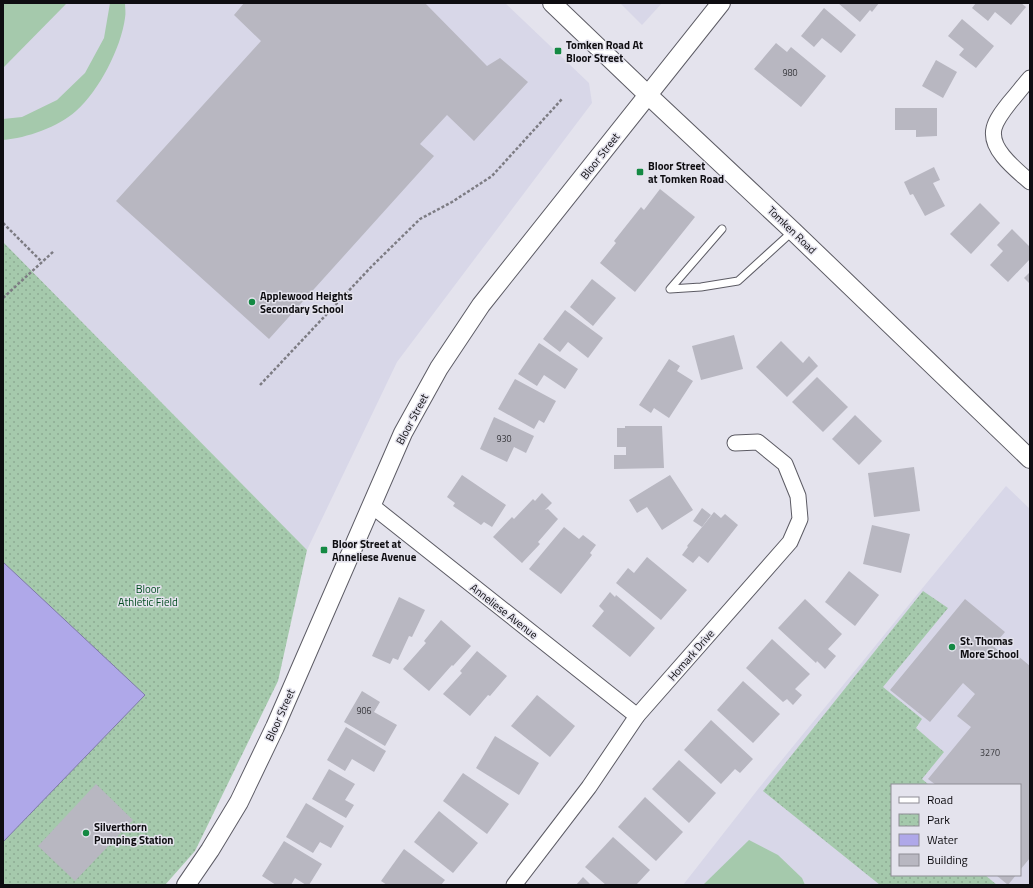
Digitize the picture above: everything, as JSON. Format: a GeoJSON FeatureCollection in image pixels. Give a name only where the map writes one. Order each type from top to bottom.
{"type":"FeatureCollection","features":[{"type":"Feature","properties":{"kind":"street","name":"Tomken Road"},"geometry":{"type":"LineString","coordinates":[[552,3],[793,231],[1030,459]]}},
{"type":"Feature","properties":{"kind":"street","name":"Bloor Street"},"geometry":{"type":"LineString","coordinates":[[186,885],[210,850],[239,802],[275,727],[403,433],[439,368],[481,305],[721,3]]}},
{"type":"Feature","properties":{"kind":"street"},"geometry":{"type":"LineString","coordinates":[[1030,78],[999,116],[994,126],[993,136],[997,148],[1003,157],[1030,182]]}},
{"type":"Feature","properties":{"kind":"street","name":"Homark Drive"},"geometry":{"type":"LineString","coordinates":[[514,885],[589,787],[637,716],[790,542],[800,518],[798,496],[785,464],[758,442],[735,443]]}},
{"type":"Feature","properties":{"kind":"street","name":"Anneliese Avenue"},"geometry":{"type":"LineString","coordinates":[[371,505],[637,716]]}},
{"type":"Feature","properties":{"kind":"lane"},"geometry":{"type":"LineString","coordinates":[[722,229],[670,289],[738,281],[793,231]]}},
{"type":"Feature","properties":{"kind":"path"},"geometry":{"type":"LineString","coordinates":[[260,385],[372,266],[420,219],[452,202],[492,176],[562,99]]}},
{"type":"Feature","properties":{"kind":"path"},"geometry":{"type":"LineString","coordinates":[[3,224],[42,262]]}},
{"type":"Feature","properties":{"kind":"path"},"geometry":{"type":"LineString","coordinates":[[3,298],[54,251]]}},
{"type":"Feature","properties":{"kind":"shaded area","name":"Applewood Heights Secondary School"},"geometry":{"type":"Polygon","coordinates":[[[3,3],[505,3],[589,83],[592,103],[397,362],[307,550],[3,242],[3,3]]]}},
{"type":"Feature","properties":{"kind":"shaded area"},"geometry":{"type":"Polygon","coordinates":[[[620,3],[662,3],[642,25],[620,3]]]}},
{"type":"Feature","properties":{"kind":"shaded area","name":"St. Thomas More School"},"geometry":{"type":"Polygon","coordinates":[[[1006,486],[1030,509],[1030,885],[683,885],[759,788],[1006,486]]]}},
{"type":"Feature","properties":{"kind":"green space"},"geometry":{"type":"Polygon","coordinates":[[[3,3],[67,3],[3,68],[3,3]]]}},
{"type":"Feature","properties":{"kind":"green space"},"geometry":{"type":"Polygon","coordinates":[[[110,3],[125,3],[123,30],[108,68],[93,92],[69,117],[51,127],[22,137],[3,140],[3,119],[22,117],[57,100],[85,73],[104,38],[110,3]]]}},
{"type":"Feature","properties":{"kind":"green space","name":"Bloor Athletic Field"},"geometry":{"type":"Polygon","coordinates":[[[3,242],[307,550],[278,681],[195,851],[165,885],[3,885],[3,242]]]}},
{"type":"Feature","properties":{"kind":"green space"},"geometry":{"type":"Polygon","coordinates":[[[923,591],[948,608],[883,687],[922,719],[916,728],[944,752],[922,779],[928,784],[891,784],[891,876],[986,876],[997,885],[880,885],[763,791],[923,591]]]}},
{"type":"Feature","properties":{"kind":"green space"},"geometry":{"type":"Polygon","coordinates":[[[749,840],[778,855],[802,878],[805,885],[703,885],[749,840]]]}},
{"type":"Feature","properties":{"kind":"water"},"geometry":{"type":"Polygon","coordinates":[[[3,562],[145,695],[3,842],[3,562]]]}},
{"type":"Feature","properties":{"kind":"building"},"geometry":{"type":"Polygon","coordinates":[[[244,3],[425,3],[487,66],[500,58],[528,82],[474,141],[447,115],[420,144],[434,156],[269,339],[116,201],[261,41],[234,15],[244,3]]]}},
{"type":"Feature","properties":{"kind":"building"},"geometry":{"type":"Polygon","coordinates":[[[838,3],[879,3],[872,12],[870,10],[860,22],[838,3]]]}},
{"type":"Feature","properties":{"kind":"building"},"geometry":{"type":"Polygon","coordinates":[[[976,3],[1021,3],[1026,7],[1011,25],[995,12],[988,21],[972,8],[976,3]]]}},
{"type":"Feature","properties":{"kind":"building"},"geometry":{"type":"Polygon","coordinates":[[[824,8],[856,35],[841,53],[822,38],[814,47],[801,36],[824,8]]]}},
{"type":"Feature","properties":{"kind":"building"},"geometry":{"type":"Polygon","coordinates":[[[962,19],[994,46],[976,68],[959,55],[964,49],[948,36],[962,19]]]}},
{"type":"Feature","properties":{"kind":"building"},"geometry":{"type":"Polygon","coordinates":[[[776,43],[787,52],[791,47],[826,76],[801,107],[754,69],[776,43]]]}},
{"type":"Feature","properties":{"kind":"building"},"geometry":{"type":"Polygon","coordinates":[[[936,60],[957,72],[943,98],[922,86],[936,60]]]}},
{"type":"Feature","properties":{"kind":"building"},"geometry":{"type":"Polygon","coordinates":[[[895,108],[937,108],[937,136],[916,137],[916,130],[895,130],[895,108]]]}},
{"type":"Feature","properties":{"kind":"building"},"geometry":{"type":"Polygon","coordinates":[[[934,167],[940,180],[933,183],[945,206],[925,216],[913,194],[910,195],[904,182],[934,167]]]}},
{"type":"Feature","properties":{"kind":"building"},"geometry":{"type":"Polygon","coordinates":[[[660,189],[695,217],[635,292],[600,263],[616,243],[614,241],[641,207],[644,210],[660,189]]]}},
{"type":"Feature","properties":{"kind":"building"},"geometry":{"type":"Polygon","coordinates":[[[980,203],[1000,223],[971,254],[950,234],[980,203]]]}},
{"type":"Feature","properties":{"kind":"building"},"geometry":{"type":"Polygon","coordinates":[[[1012,229],[1030,247],[1030,259],[1008,282],[990,265],[1003,251],[997,245],[1012,229]]]}},
{"type":"Feature","properties":{"kind":"building"},"geometry":{"type":"Polygon","coordinates":[[[1030,272],[1030,284],[1024,278],[1030,272]]]}},
{"type":"Feature","properties":{"kind":"building"},"geometry":{"type":"Polygon","coordinates":[[[592,279],[616,298],[593,326],[570,307],[592,279]]]}},
{"type":"Feature","properties":{"kind":"building"},"geometry":{"type":"Polygon","coordinates":[[[565,310],[603,338],[588,358],[568,342],[560,352],[543,339],[565,310]]]}},
{"type":"Feature","properties":{"kind":"building"},"geometry":{"type":"Polygon","coordinates":[[[734,335],[743,369],[701,380],[692,346],[734,335]]]}},
{"type":"Feature","properties":{"kind":"building"},"geometry":{"type":"Polygon","coordinates":[[[781,341],[803,363],[809,356],[818,366],[787,397],[756,367],[781,341]]]}},
{"type":"Feature","properties":{"kind":"building"},"geometry":{"type":"Polygon","coordinates":[[[539,343],[578,369],[565,389],[544,375],[537,386],[518,374],[539,343]]]}},
{"type":"Feature","properties":{"kind":"building"},"geometry":{"type":"Polygon","coordinates":[[[669,359],[680,366],[677,371],[693,381],[669,418],[654,408],[651,413],[639,405],[669,359]]]}},
{"type":"Feature","properties":{"kind":"building"},"geometry":{"type":"Polygon","coordinates":[[[817,377],[848,407],[823,432],[792,402],[817,377]]]}},
{"type":"Feature","properties":{"kind":"building"},"geometry":{"type":"Polygon","coordinates":[[[515,379],[556,401],[544,423],[539,420],[534,429],[498,409],[515,379]]]}},
{"type":"Feature","properties":{"kind":"building"},"geometry":{"type":"Polygon","coordinates":[[[855,415],[882,441],[859,465],[832,439],[855,415]]]}},
{"type":"Feature","properties":{"kind":"building"},"geometry":{"type":"Polygon","coordinates":[[[494,417],[534,436],[526,453],[514,447],[507,462],[480,449],[494,417]]]}},
{"type":"Feature","properties":{"kind":"building"},"geometry":{"type":"Polygon","coordinates":[[[625,426],[662,426],[664,468],[614,469],[614,455],[626,455],[626,447],[617,447],[617,428],[625,428],[625,426]]]}},
{"type":"Feature","properties":{"kind":"building"},"geometry":{"type":"Polygon","coordinates":[[[914,467],[920,511],[874,517],[868,473],[914,467]]]}},
{"type":"Feature","properties":{"kind":"building"},"geometry":{"type":"Polygon","coordinates":[[[462,475],[506,505],[492,527],[484,522],[481,525],[453,506],[455,503],[447,497],[462,475]]]}},
{"type":"Feature","properties":{"kind":"building"},"geometry":{"type":"Polygon","coordinates":[[[670,475],[693,510],[662,530],[647,507],[637,513],[629,500],[670,475]]]}},
{"type":"Feature","properties":{"kind":"building"},"geometry":{"type":"Polygon","coordinates":[[[542,493],[552,503],[545,510],[548,509],[558,519],[538,542],[540,544],[522,563],[493,537],[512,517],[514,519],[533,499],[535,501],[542,493]]]}},
{"type":"Feature","properties":{"kind":"building"},"geometry":{"type":"Polygon","coordinates":[[[702,508],[711,515],[702,527],[693,521],[702,508]]]}},
{"type":"Feature","properties":{"kind":"building"},"geometry":{"type":"Polygon","coordinates":[[[714,512],[721,518],[725,514],[738,525],[708,563],[699,556],[693,563],[682,555],[688,547],[687,546],[714,512]]]}},
{"type":"Feature","properties":{"kind":"building"},"geometry":{"type":"Polygon","coordinates":[[[872,525],[910,534],[901,573],[863,564],[872,525]]]}},
{"type":"Feature","properties":{"kind":"building"},"geometry":{"type":"Polygon","coordinates":[[[564,527],[579,539],[583,535],[596,545],[590,553],[592,555],[561,594],[529,569],[564,527]]]}},
{"type":"Feature","properties":{"kind":"building"},"geometry":{"type":"Polygon","coordinates":[[[647,557],[687,590],[661,620],[616,583],[628,568],[634,573],[647,557]]]}},
{"type":"Feature","properties":{"kind":"building"},"geometry":{"type":"Polygon","coordinates":[[[849,571],[879,595],[855,626],[825,602],[849,571]]]}},
{"type":"Feature","properties":{"kind":"building"},"geometry":{"type":"Polygon","coordinates":[[[610,592],[615,597],[616,595],[655,628],[630,657],[592,626],[604,611],[599,606],[610,592]]]}},
{"type":"Feature","properties":{"kind":"building"},"geometry":{"type":"Polygon","coordinates":[[[399,597],[425,610],[412,637],[409,636],[398,660],[393,658],[390,664],[372,656],[399,597]]]}},
{"type":"Feature","properties":{"kind":"building"},"geometry":{"type":"Polygon","coordinates":[[[805,599],[842,634],[828,649],[836,656],[825,669],[817,661],[816,663],[778,628],[805,599]]]}},
{"type":"Feature","properties":{"kind":"building"},"geometry":{"type":"Polygon","coordinates":[[[965,599],[1005,632],[993,646],[1006,657],[1011,650],[1030,666],[1030,858],[1021,869],[1021,784],[935,784],[928,779],[971,727],[957,716],[975,694],[963,683],[930,722],[890,690],[965,599]]]}},
{"type":"Feature","properties":{"kind":"building"},"geometry":{"type":"Polygon","coordinates":[[[441,620],[471,646],[429,691],[403,669],[426,643],[424,641],[441,620]]]}},
{"type":"Feature","properties":{"kind":"building"},"geometry":{"type":"Polygon","coordinates":[[[772,639],[810,674],[795,689],[802,695],[793,705],[787,699],[783,702],[746,668],[772,639]]]}},
{"type":"Feature","properties":{"kind":"building"},"geometry":{"type":"Polygon","coordinates":[[[477,651],[507,676],[470,716],[443,694],[462,673],[460,671],[477,651]]]}},
{"type":"Feature","properties":{"kind":"building"},"geometry":{"type":"Polygon","coordinates":[[[743,681],[780,714],[753,743],[717,710],[743,681]]]}},
{"type":"Feature","properties":{"kind":"building"},"geometry":{"type":"Polygon","coordinates":[[[362,691],[380,702],[374,712],[397,725],[385,746],[344,722],[362,691]]]}},
{"type":"Feature","properties":{"kind":"building"},"geometry":{"type":"Polygon","coordinates":[[[537,695],[575,726],[550,757],[511,726],[537,695]]]}},
{"type":"Feature","properties":{"kind":"building"},"geometry":{"type":"Polygon","coordinates":[[[711,720],[753,759],[740,773],[735,769],[721,784],[684,750],[711,720]]]}},
{"type":"Feature","properties":{"kind":"building"},"geometry":{"type":"Polygon","coordinates":[[[346,727],[386,751],[374,772],[352,759],[345,771],[327,760],[346,727]]]}},
{"type":"Feature","properties":{"kind":"building"},"geometry":{"type":"Polygon","coordinates":[[[495,736],[539,763],[519,795],[476,768],[495,736]]]}},
{"type":"Feature","properties":{"kind":"building"},"geometry":{"type":"Polygon","coordinates":[[[679,760],[716,793],[689,823],[652,789],[679,760]]]}},
{"type":"Feature","properties":{"kind":"building"},"geometry":{"type":"Polygon","coordinates":[[[329,769],[355,784],[345,800],[354,805],[346,818],[312,799],[329,769]]]}},
{"type":"Feature","properties":{"kind":"building"},"geometry":{"type":"Polygon","coordinates":[[[463,773],[509,804],[487,834],[443,801],[463,773]]]}},
{"type":"Feature","properties":{"kind":"building","name":"Silverthorn Pumping Station"},"geometry":{"type":"Polygon","coordinates":[[[96,784],[133,820],[75,881],[38,846],[96,784]]]}},
{"type":"Feature","properties":{"kind":"building"},"geometry":{"type":"Polygon","coordinates":[[[645,797],[683,832],[656,861],[618,827],[645,797]]]}},
{"type":"Feature","properties":{"kind":"building"},"geometry":{"type":"Polygon","coordinates":[[[306,803],[344,826],[331,848],[320,842],[313,853],[286,837],[306,803]]]}},
{"type":"Feature","properties":{"kind":"building"},"geometry":{"type":"Polygon","coordinates":[[[439,811],[478,843],[453,873],[414,842],[439,811]]]}},
{"type":"Feature","properties":{"kind":"building"},"geometry":{"type":"Polygon","coordinates":[[[613,837],[650,870],[636,885],[606,885],[585,867],[613,837]]]}},
{"type":"Feature","properties":{"kind":"building"},"geometry":{"type":"Polygon","coordinates":[[[284,841],[322,864],[309,885],[306,885],[295,878],[291,885],[276,885],[262,876],[284,841]]]}},
{"type":"Feature","properties":{"kind":"building"},"geometry":{"type":"Polygon","coordinates":[[[404,849],[445,880],[441,885],[387,885],[381,881],[404,849]]]}},
{"type":"Feature","properties":{"kind":"building"},"geometry":{"type":"Polygon","coordinates":[[[997,876],[1015,876],[1008,885],[997,876]]]}},
{"type":"Feature","properties":{"kind":"building"},"geometry":{"type":"Polygon","coordinates":[[[583,877],[591,885],[576,885],[583,877]]]}},
{"type":"Feature","properties":{"kind":"place","name":"Tomken Road At Bloor Street"},"geometry":{"type":"Point","coordinates":[558,51]}},
{"type":"Feature","properties":{"kind":"place","name":"Bloor Street at Tomken Road"},"geometry":{"type":"Point","coordinates":[640,172]}},
{"type":"Feature","properties":{"kind":"place","name":"Applewood Heights Secondary School"},"geometry":{"type":"Point","coordinates":[252,302]}},
{"type":"Feature","properties":{"kind":"place","name":"Bloor Street at Anneliese Avenue"},"geometry":{"type":"Point","coordinates":[324,550]}},
{"type":"Feature","properties":{"kind":"place","name":"St. Thomas More School"},"geometry":{"type":"Point","coordinates":[952,647]}},
{"type":"Feature","properties":{"kind":"place","name":"Silverthorn Pumping Station"},"geometry":{"type":"Point","coordinates":[86,833]}}]}
